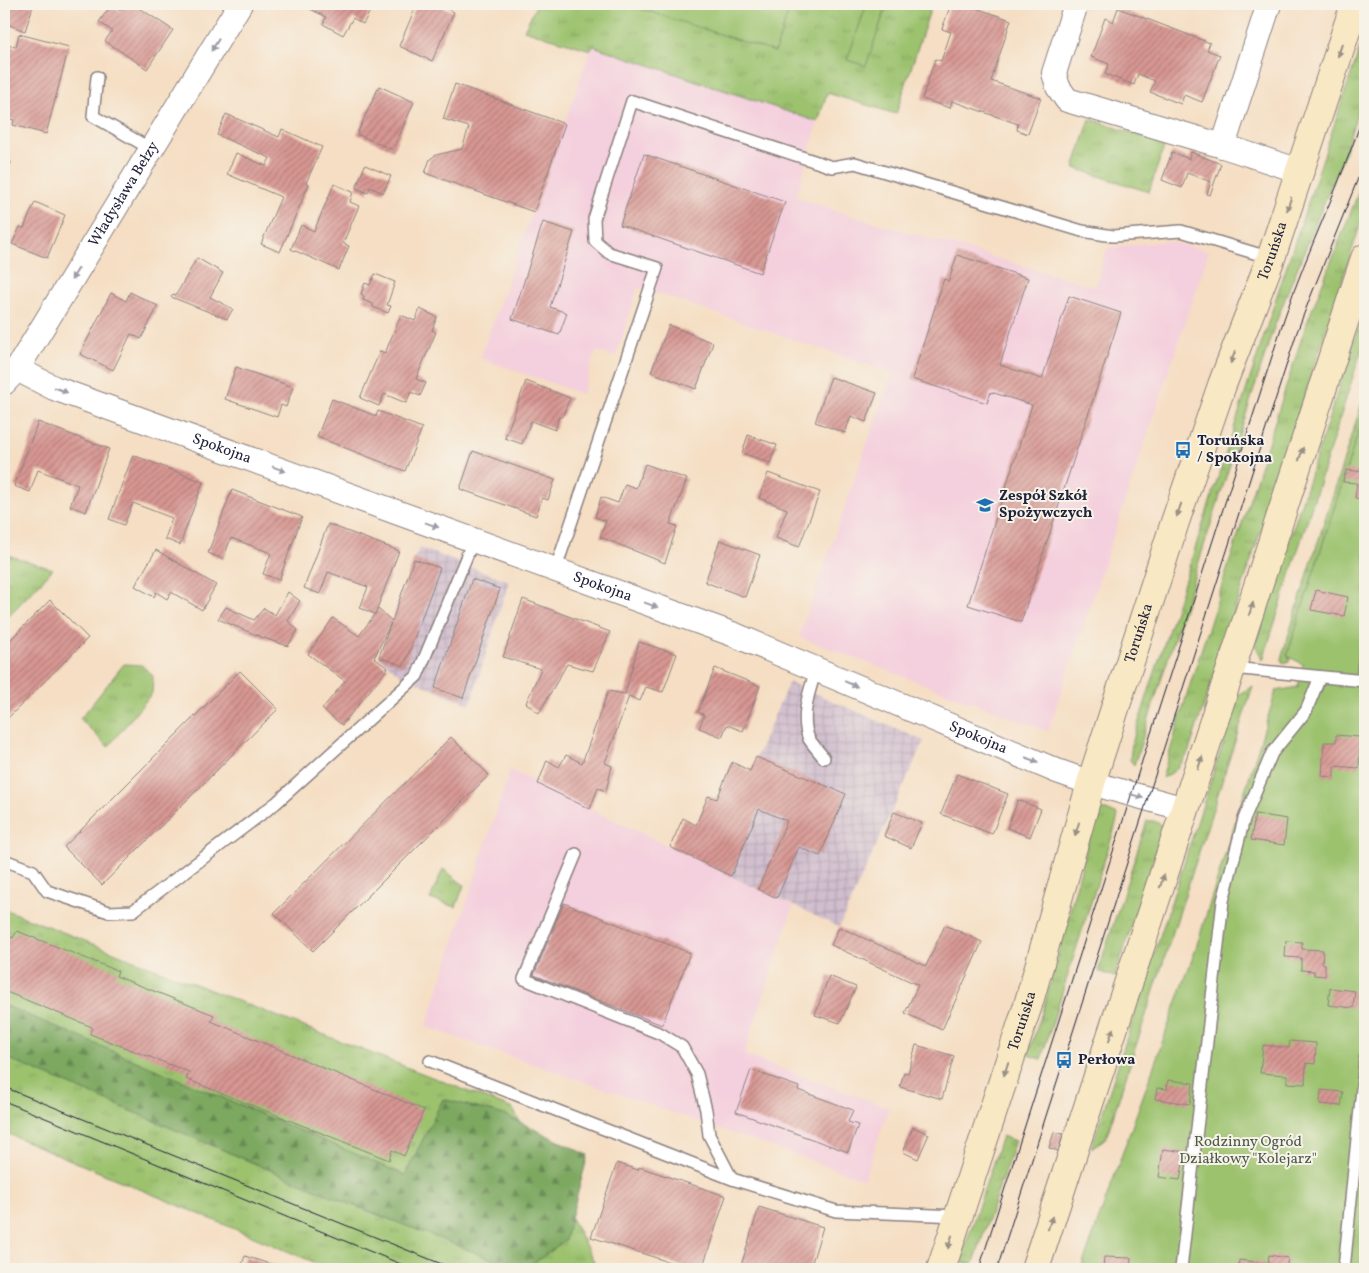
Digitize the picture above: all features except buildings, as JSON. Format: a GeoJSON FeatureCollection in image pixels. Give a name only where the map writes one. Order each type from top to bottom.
{"type":"FeatureCollection","features":[{"type":"Feature","properties":{"kind":"main road","name":"Toruńska"},"geometry":{"type":"LineString","coordinates":[[941,1269],[1028,1005],[1091,783],[1175,522],[1213,412],[1271,258],[1355,4]]}},
{"type":"Feature","properties":{"kind":"main road"},"geometry":{"type":"LineString","coordinates":[[1035,1269],[1365,258]]}},
{"type":"Feature","properties":{"kind":"street","name":"Władysława Bełzy"},"geometry":{"type":"LineString","coordinates":[[10,376],[240,4]]}},
{"type":"Feature","properties":{"kind":"street"},"geometry":{"type":"LineString","coordinates":[[1076,4],[1054,72],[1058,87],[1067,100],[1223,146],[1300,172]]}},
{"type":"Feature","properties":{"kind":"street"},"geometry":{"type":"LineString","coordinates":[[1223,146],[1269,4]]}},
{"type":"Feature","properties":{"kind":"street","name":"Spokojna"},"geometry":{"type":"LineString","coordinates":[[10,376],[54,388],[176,431],[555,571],[735,635],[1058,771],[1091,783],[1185,809]]}},
{"type":"Feature","properties":{"kind":"lane"},"geometry":{"type":"LineString","coordinates":[[97,78],[92,116],[151,149]]}},
{"type":"Feature","properties":{"kind":"lane"},"geometry":{"type":"LineString","coordinates":[[555,571],[657,268],[609,252],[595,241],[594,219],[632,102],[832,167],[855,163],[1082,231],[1113,236],[1181,231],[1271,258]]}},
{"type":"Feature","properties":{"kind":"lane"},"geometry":{"type":"LineString","coordinates":[[4,860],[33,871],[47,891],[109,912],[133,910],[276,803],[417,676],[473,541]]}},
{"type":"Feature","properties":{"kind":"lane"},"geometry":{"type":"LineString","coordinates":[[1232,668],[1364,681],[1365,652]]}},
{"type":"Feature","properties":{"kind":"lane"},"geometry":{"type":"LineString","coordinates":[[817,669],[810,686],[805,716],[809,738],[824,758]]}},
{"type":"Feature","properties":{"kind":"lane"},"geometry":{"type":"LineString","coordinates":[[1181,1269],[1223,901],[1244,818],[1272,754],[1306,710],[1320,677]]}},
{"type":"Feature","properties":{"kind":"lane"},"geometry":{"type":"LineString","coordinates":[[576,854],[524,980],[661,1034],[682,1047],[697,1074],[706,1110],[709,1135],[732,1179]]}},
{"type":"Feature","properties":{"kind":"lane"},"geometry":{"type":"LineString","coordinates":[[1344,1269],[1365,1059]]}},
{"type":"Feature","properties":{"kind":"lane"},"geometry":{"type":"LineString","coordinates":[[430,1060],[732,1179],[836,1212],[958,1216]]}},
{"type":"Feature","properties":{"kind":"shaded area","name":"Zespół Szkół Spożywczych"},"geometry":{"type":"Polygon","coordinates":[[[592,46],[818,122],[796,197],[845,214],[1095,287],[1107,248],[1166,241],[1209,251],[1048,731],[799,637],[892,373],[638,287],[616,357],[596,351],[582,394],[480,358],[592,46]]]}},
{"type":"Feature","properties":{"kind":"shaded area"},"geometry":{"type":"Polygon","coordinates":[[[420,548],[509,581],[470,704],[402,676],[379,657],[414,559],[420,548]]]}},
{"type":"Feature","properties":{"kind":"shaded area"},"geometry":{"type":"Polygon","coordinates":[[[789,682],[924,741],[839,927],[709,866],[789,682]]]}},
{"type":"Feature","properties":{"kind":"shaded area"},"geometry":{"type":"Polygon","coordinates":[[[510,770],[793,906],[744,1055],[889,1108],[864,1179],[426,1027],[510,770]]]}},
{"type":"Feature","properties":{"kind":"green space"},"geometry":{"type":"Polygon","coordinates":[[[537,4],[932,4],[896,114],[827,93],[818,122],[593,46],[591,50],[524,30],[537,4]]]}},
{"type":"Feature","properties":{"kind":"green space"},"geometry":{"type":"Polygon","coordinates":[[[626,4],[791,4],[775,52],[626,4]]]}},
{"type":"Feature","properties":{"kind":"green space"},"geometry":{"type":"Polygon","coordinates":[[[867,4],[887,4],[866,66],[847,60],[867,4]]]}},
{"type":"Feature","properties":{"kind":"green space"},"geometry":{"type":"Polygon","coordinates":[[[1365,33],[1365,89],[1344,154],[1272,333],[1134,765],[1130,760],[1132,743],[1278,292],[1365,33]]]}},
{"type":"Feature","properties":{"kind":"green space"},"geometry":{"type":"Polygon","coordinates":[[[1090,119],[1165,144],[1149,192],[1074,168],[1090,119]]]}},
{"type":"Feature","properties":{"kind":"green space"},"geometry":{"type":"Polygon","coordinates":[[[1365,176],[1365,210],[1189,751],[1178,767],[1162,778],[1188,691],[1306,325],[1365,176]]]}},
{"type":"Feature","properties":{"kind":"green space"},"geometry":{"type":"Polygon","coordinates":[[[1365,307],[1365,339],[1263,660],[1255,645],[1365,307]]]}},
{"type":"Feature","properties":{"kind":"green space"},"geometry":{"type":"Polygon","coordinates":[[[1365,393],[1365,411],[1287,656],[1291,658],[1288,662],[1283,663],[1281,659],[1365,393]]]}},
{"type":"Feature","properties":{"kind":"green space","name":"Rodzinny Ogród Działkowy \"Kolejarz\""},"geometry":{"type":"Polygon","coordinates":[[[1365,411],[1365,1269],[1081,1269],[1195,951],[1276,691],[1298,687],[1303,664],[1287,656],[1365,411]]]}},
{"type":"Feature","properties":{"kind":"green space"},"geometry":{"type":"Polygon","coordinates":[[[4,554],[53,569],[4,621],[4,554]]]}},
{"type":"Feature","properties":{"kind":"green space"},"geometry":{"type":"Polygon","coordinates":[[[124,664],[142,665],[153,676],[152,693],[108,747],[80,719],[124,664]]]}},
{"type":"Feature","properties":{"kind":"green space"},"geometry":{"type":"Polygon","coordinates":[[[1253,686],[1106,1138],[1091,1148],[1239,694],[1253,686]]]}},
{"type":"Feature","properties":{"kind":"green space"},"geometry":{"type":"Polygon","coordinates":[[[1102,810],[1118,815],[1116,824],[1041,1059],[1028,1055],[1044,1006],[1091,832],[1097,816],[1102,810]]]}},
{"type":"Feature","properties":{"kind":"green space"},"geometry":{"type":"Polygon","coordinates":[[[1147,821],[1154,821],[1162,825],[1162,832],[1115,977],[1098,971],[1147,821]]]}},
{"type":"Feature","properties":{"kind":"green space"},"geometry":{"type":"Polygon","coordinates":[[[443,869],[464,885],[456,907],[430,899],[443,869]]]}},
{"type":"Feature","properties":{"kind":"green space"},"geometry":{"type":"Polygon","coordinates":[[[4,909],[513,1109],[597,1267],[595,1269],[512,1269],[499,1264],[497,1269],[330,1269],[4,1132],[4,909]]]}},
{"type":"Feature","properties":{"kind":"green space"},"geometry":{"type":"Polygon","coordinates":[[[4,1005],[405,1175],[443,1099],[505,1115],[588,1155],[565,1240],[526,1269],[518,1269],[350,1204],[4,1057],[4,1005]]]}},
{"type":"Feature","properties":{"kind":"green space"},"geometry":{"type":"Polygon","coordinates":[[[1002,1136],[1015,1141],[973,1265],[960,1261],[1002,1136]]]}},
{"type":"Feature","properties":{"kind":"tram line"},"geometry":{"type":"LineString","coordinates":[[979,1269],[1284,319],[1365,110]]}},
{"type":"Feature","properties":{"kind":"tram line"},"geometry":{"type":"LineString","coordinates":[[997,1269],[1297,332],[1365,161]]}},
{"type":"Feature","properties":{"kind":"tram line"},"geometry":{"type":"LineString","coordinates":[[4,1087],[454,1269]]}},
{"type":"Feature","properties":{"kind":"tram line"},"geometry":{"type":"LineString","coordinates":[[4,1101],[413,1269]]}},
{"type":"Feature","properties":{"kind":"place","name":"Toruńska / Spokojna"},"geometry":{"type":"Point","coordinates":[1183,450]}},
{"type":"Feature","properties":{"kind":"place","name":"Zespół Szkół Spożywczych"},"geometry":{"type":"Point","coordinates":[985,505]}},
{"type":"Feature","properties":{"kind":"place","name":"Perłowa"},"geometry":{"type":"Point","coordinates":[1064,1060]}}]}
